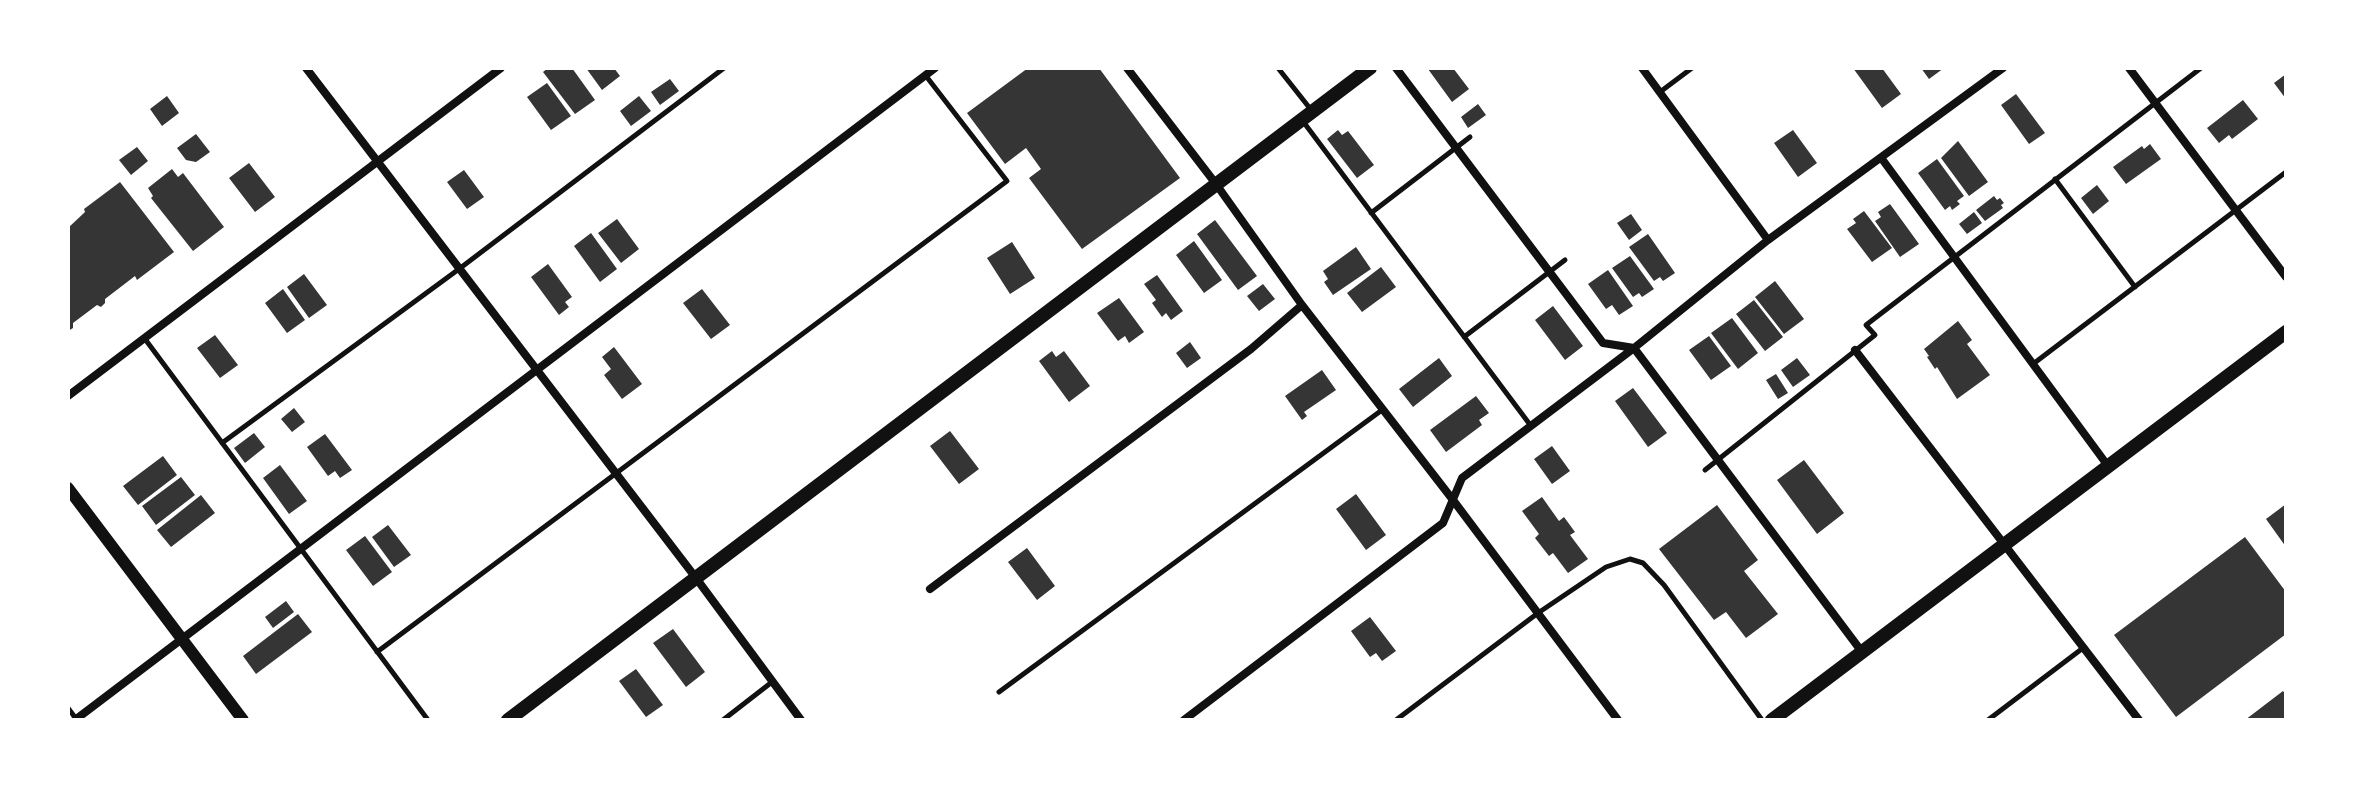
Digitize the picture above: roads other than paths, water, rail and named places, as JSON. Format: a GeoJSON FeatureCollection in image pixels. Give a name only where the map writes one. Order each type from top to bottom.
{"type":"FeatureCollection","features":[{"type":"Feature","properties":{"kind":"main road"},"geometry":{"type":"LineString","coordinates":[[508,720],[1370,68]]}},
{"type":"Feature","properties":{"kind":"main road"},"geometry":{"type":"LineString","coordinates":[[1772,720],[2286,332]]}},
{"type":"Feature","properties":{"kind":"street"},"geometry":{"type":"LineString","coordinates":[[306,68],[801,720]]}},
{"type":"Feature","properties":{"kind":"street"},"geometry":{"type":"LineString","coordinates":[[68,396],[501,68]]}},
{"type":"Feature","properties":{"kind":"street"},"geometry":{"type":"LineString","coordinates":[[76,720],[935,68]]}},
{"type":"Feature","properties":{"kind":"street"},"geometry":{"type":"LineString","coordinates":[[1127,68],[1615,719]]}},
{"type":"Feature","properties":{"kind":"street"},"geometry":{"type":"LineString","coordinates":[[1396,68],[1603,343],[1634,348],[1862,652]]}},
{"type":"Feature","properties":{"kind":"street"},"geometry":{"type":"LineString","coordinates":[[1642,68],[1768,240]]}},
{"type":"Feature","properties":{"kind":"street"},"geometry":{"type":"LineString","coordinates":[[1184,720],[1443,523],[1462,478],[1634,348],[1768,240],[2003,68]]}},
{"type":"Feature","properties":{"kind":"street"},"geometry":{"type":"LineString","coordinates":[[2129,68],[2286,277]]}},
{"type":"Feature","properties":{"kind":"street"},"geometry":{"type":"LineString","coordinates":[[1882,159],[2108,466]]}},
{"type":"Feature","properties":{"kind":"street"},"geometry":{"type":"LineString","coordinates":[[930,589],[1251,349],[1302,305]]}},
{"type":"Feature","properties":{"kind":"street"},"geometry":{"type":"LineString","coordinates":[[1855,350],[2139,720]]}},
{"type":"Feature","properties":{"kind":"street"},"geometry":{"type":"LineString","coordinates":[[68,488],[243,720]]}},
{"type":"Feature","properties":{"kind":"lane"},"geometry":{"type":"LineString","coordinates":[[222,443],[459,269],[724,68]]}},
{"type":"Feature","properties":{"kind":"lane"},"geometry":{"type":"LineString","coordinates":[[1278,68],[1371,213],[1531,427]]}},
{"type":"Feature","properties":{"kind":"lane"},"geometry":{"type":"LineString","coordinates":[[1660,92],[1692,68]]}},
{"type":"Feature","properties":{"kind":"lane"},"geometry":{"type":"LineString","coordinates":[[1705,470],[1875,335],[1866,325],[2201,68]]}},
{"type":"Feature","properties":{"kind":"lane"},"geometry":{"type":"LineString","coordinates":[[377,652],[1007,181],[926,75]]}},
{"type":"Feature","properties":{"kind":"lane"},"geometry":{"type":"LineString","coordinates":[[1371,213],[1470,137]]}},
{"type":"Feature","properties":{"kind":"lane"},"geometry":{"type":"LineString","coordinates":[[2033,364],[2286,172]]}},
{"type":"Feature","properties":{"kind":"lane"},"geometry":{"type":"LineString","coordinates":[[2055,179],[2135,287]]}},
{"type":"Feature","properties":{"kind":"lane"},"geometry":{"type":"LineString","coordinates":[[1464,337],[1565,260]]}},
{"type":"Feature","properties":{"kind":"lane"},"geometry":{"type":"LineString","coordinates":[[145,338],[428,720]]}},
{"type":"Feature","properties":{"kind":"lane"},"geometry":{"type":"LineString","coordinates":[[999,692],[1383,410]]}},
{"type":"Feature","properties":{"kind":"lane"},"geometry":{"type":"LineString","coordinates":[[1396,720],[1538,613],[1606,567],[1630,559],[1643,563],[1664,585],[1762,720]]}},
{"type":"Feature","properties":{"kind":"lane"},"geometry":{"type":"LineString","coordinates":[[1988,720],[2084,647]]}},
{"type":"Feature","properties":{"kind":"lane"},"geometry":{"type":"LineString","coordinates":[[723,720],[772,682]]}},
{"type":"Feature","properties":{"kind":"lane"},"geometry":{"type":"LineString","coordinates":[[68,708],[76,720]]}}]}
